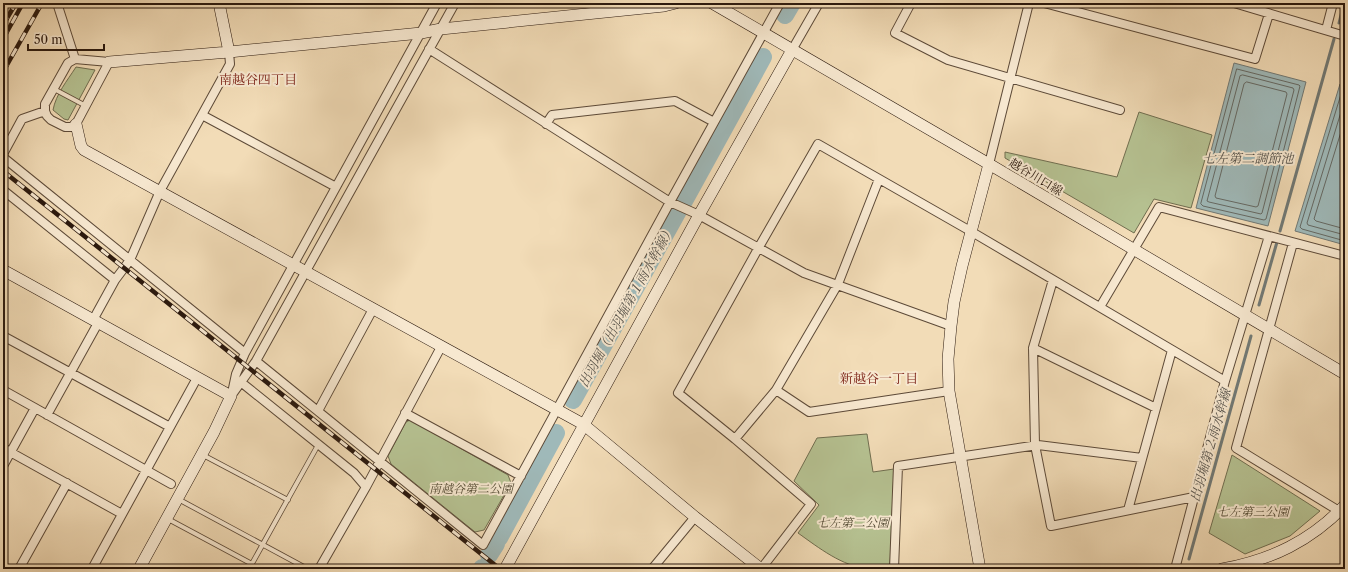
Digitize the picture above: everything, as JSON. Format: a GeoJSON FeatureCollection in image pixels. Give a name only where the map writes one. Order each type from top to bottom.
{"type":"FeatureCollection","features":[{"type":"Feature","properties":{"kind":"street"},"geometry":{"type":"LineString","coordinates":[[57,3],[75,58]]}},
{"type":"Feature","properties":{"kind":"street"},"geometry":{"type":"LineString","coordinates":[[47,415],[70,373],[115,280],[130,260],[160,191],[230,64],[219,3]]}},
{"type":"Feature","properties":{"kind":"street"},"geometry":{"type":"LineString","coordinates":[[140,569],[202,455],[231,396],[236,374],[245,353],[437,3]]}},
{"type":"Feature","properties":{"kind":"street"},"geometry":{"type":"LineString","coordinates":[[231,396],[242,383],[256,361],[455,3]]}},
{"type":"Feature","properties":{"kind":"street"},"geometry":{"type":"LineString","coordinates":[[109,62],[76,124],[71,127],[65,127],[51,120],[47,116],[45,104],[68,64],[75,58],[109,62],[229,52],[421,33],[441,29],[664,6],[676,3]]}},
{"type":"Feature","properties":{"kind":"street","name":"越谷川口線"},"geometry":{"type":"LineString","coordinates":[[712,3],[990,164],[1133,250],[1345,374]]}},
{"type":"Feature","properties":{"kind":"street"},"geometry":{"type":"LineString","coordinates":[[256,361],[483,545],[556,409],[780,3]]}},
{"type":"Feature","properties":{"kind":"street"},"geometry":{"type":"LineString","coordinates":[[505,569],[698,215],[819,3]]}},
{"type":"Feature","properties":{"kind":"street"},"geometry":{"type":"LineString","coordinates":[[911,3],[895,33],[948,60],[1120,110]]}},
{"type":"Feature","properties":{"kind":"street"},"geometry":{"type":"LineString","coordinates":[[980,569],[950,391],[948,359],[951,326],[962,266],[990,164],[1029,3]]}},
{"type":"Feature","properties":{"kind":"street"},"geometry":{"type":"LineString","coordinates":[[1044,3],[1255,59],[1269,14]]}},
{"type":"Feature","properties":{"kind":"street"},"geometry":{"type":"LineString","coordinates":[[1234,3],[1345,36]]}},
{"type":"Feature","properties":{"kind":"street"},"geometry":{"type":"LineString","coordinates":[[1326,30],[1334,3]]}},
{"type":"Feature","properties":{"kind":"street"},"geometry":{"type":"LineString","coordinates":[[429,49],[670,202],[698,215],[804,273],[951,326]]}},
{"type":"Feature","properties":{"kind":"street"},"geometry":{"type":"LineString","coordinates":[[546,124],[552,114],[675,101],[714,122]]}},
{"type":"Feature","properties":{"kind":"street"},"geometry":{"type":"LineString","coordinates":[[45,111],[22,119],[3,157],[245,353]]}},
{"type":"Feature","properties":{"kind":"street"},"geometry":{"type":"LineString","coordinates":[[202,115],[336,187]]}},
{"type":"Feature","properties":{"kind":"street"},"geometry":{"type":"LineString","coordinates":[[76,124],[81,146],[84,150],[583,424],[695,517],[761,569],[811,504],[735,439],[678,393],[818,144],[972,232],[1225,381]]}},
{"type":"Feature","properties":{"kind":"street"},"geometry":{"type":"LineString","coordinates":[[735,439],[776,390],[838,284],[879,179]]}},
{"type":"Feature","properties":{"kind":"street"},"geometry":{"type":"LineString","coordinates":[[3,190],[115,280]]}},
{"type":"Feature","properties":{"kind":"street"},"geometry":{"type":"LineString","coordinates":[[1100,307],[1159,207],[1345,256]]}},
{"type":"Feature","properties":{"kind":"street"},"geometry":{"type":"LineString","coordinates":[[1175,569],[1225,381],[1269,236]]}},
{"type":"Feature","properties":{"kind":"street"},"geometry":{"type":"LineString","coordinates":[[1222,569],[1247,567],[1273,555],[1309,536],[1343,508],[1236,448],[1293,243]]}},
{"type":"Feature","properties":{"kind":"street"},"geometry":{"type":"LineString","coordinates":[[3,270],[231,396]]}},
{"type":"Feature","properties":{"kind":"street"},"geometry":{"type":"LineString","coordinates":[[1052,280],[1033,348],[1035,445],[1051,526],[1194,497]]}},
{"type":"Feature","properties":{"kind":"street"},"geometry":{"type":"LineString","coordinates":[[318,411],[374,309]]}},
{"type":"Feature","properties":{"kind":"street"},"geometry":{"type":"LineString","coordinates":[[3,336],[170,427]]}},
{"type":"Feature","properties":{"kind":"street"},"geometry":{"type":"LineString","coordinates":[[319,569],[366,487],[441,347]]}},
{"type":"Feature","properties":{"kind":"street"},"geometry":{"type":"LineString","coordinates":[[1033,348],[1156,408]]}},
{"type":"Feature","properties":{"kind":"street"},"geometry":{"type":"LineString","coordinates":[[1128,510],[1172,350]]}},
{"type":"Feature","properties":{"kind":"street"},"geometry":{"type":"LineString","coordinates":[[92,569],[197,378]]}},
{"type":"Feature","properties":{"kind":"street"},"geometry":{"type":"LineString","coordinates":[[242,383],[354,473],[366,487]]}},
{"type":"Feature","properties":{"kind":"street"},"geometry":{"type":"LineString","coordinates":[[3,390],[171,484]]}},
{"type":"Feature","properties":{"kind":"street"},"geometry":{"type":"LineString","coordinates":[[776,390],[809,412],[950,391]]}},
{"type":"Feature","properties":{"kind":"street"},"geometry":{"type":"LineString","coordinates":[[3,466],[7,450],[35,408]]}},
{"type":"Feature","properties":{"kind":"street"},"geometry":{"type":"LineString","coordinates":[[405,413],[521,476]]}},
{"type":"Feature","properties":{"kind":"street"},"geometry":{"type":"LineString","coordinates":[[894,569],[898,466],[1035,445],[1142,458]]}},
{"type":"Feature","properties":{"kind":"street"},"geometry":{"type":"LineString","coordinates":[[7,450],[122,514]]}},
{"type":"Feature","properties":{"kind":"street"},"geometry":{"type":"LineString","coordinates":[[20,569],[67,483]]}},
{"type":"Feature","properties":{"kind":"street"},"geometry":{"type":"LineString","coordinates":[[652,569],[695,517]]}},
{"type":"Feature","properties":{"kind":"lane"},"geometry":{"type":"LineString","coordinates":[[54,88],[86,106]]}},
{"type":"Feature","properties":{"kind":"lane"},"geometry":{"type":"LineString","coordinates":[[249,569],[319,445]]}},
{"type":"Feature","properties":{"kind":"lane"},"geometry":{"type":"LineString","coordinates":[[202,455],[288,500]]}},
{"type":"Feature","properties":{"kind":"lane"},"geometry":{"type":"LineString","coordinates":[[178,499],[306,568]]}},
{"type":"Feature","properties":{"kind":"lane"},"geometry":{"type":"LineString","coordinates":[[167,519],[252,564]]}},
{"type":"Feature","properties":{"kind":"green space"},"geometry":{"type":"Polygon","coordinates":[[[76,67],[95,70],[68,120],[64,119],[53,110],[59,93],[76,67]]]}},
{"type":"Feature","properties":{"kind":"green space"},"geometry":{"type":"Polygon","coordinates":[[[1139,112],[1212,135],[1191,208],[1154,199],[1134,233],[1005,158],[1005,152],[1117,177],[1139,112]]]}},
{"type":"Feature","properties":{"kind":"green space","name":"南越谷第二公園"},"geometry":{"type":"Polygon","coordinates":[[[410,420],[508,475],[511,483],[484,530],[475,532],[391,464],[388,456],[406,422],[410,420]]]}},
{"type":"Feature","properties":{"kind":"green space","name":"七左第二公園"},"geometry":{"type":"Polygon","coordinates":[[[867,434],[873,472],[894,469],[890,569],[868,569],[849,564],[831,556],[798,533],[819,505],[794,481],[817,438],[867,434]]]}},
{"type":"Feature","properties":{"kind":"green space","name":"七左第三公園"},"geometry":{"type":"Polygon","coordinates":[[[1232,455],[1320,511],[1290,536],[1245,554],[1209,533],[1232,455]]]}},
{"type":"Feature","properties":{"kind":"water","name":"七左第二調節池"},"geometry":{"type":"Polygon","coordinates":[[[1234,63],[1306,82],[1268,226],[1196,208],[1234,63]]]}},
{"type":"Feature","properties":{"kind":"water"},"geometry":{"type":"Polygon","coordinates":[[[1340,84],[1345,86],[1345,245],[1295,231],[1340,84]]]}},
{"type":"Feature","properties":{"kind":"waterway","name":"出羽堀（出羽堀第１雨水幹線）"},"geometry":{"type":"LineString","coordinates":[[785,15],[792,3]]}},
{"type":"Feature","properties":{"kind":"waterway","name":"出羽堀第２雨水幹線"},"geometry":{"type":"LineString","coordinates":[[1339,23],[1344,3]]}},
{"type":"Feature","properties":{"kind":"waterway","name":"出羽堀第２雨水幹線"},"geometry":{"type":"LineString","coordinates":[[1280,231],[1334,39]]}},
{"type":"Feature","properties":{"kind":"waterway","name":"出羽堀（出羽堀第１雨水幹線）"},"geometry":{"type":"LineString","coordinates":[[684,201],[763,57]]}},
{"type":"Feature","properties":{"kind":"waterway","name":"出羽堀（出羽堀第１雨水幹線）"},"geometry":{"type":"LineString","coordinates":[[573,400],[678,211]]}},
{"type":"Feature","properties":{"kind":"waterway","name":"出羽堀第２雨水幹線"},"geometry":{"type":"LineString","coordinates":[[1259,305],[1277,242]]}},
{"type":"Feature","properties":{"kind":"waterway","name":"出羽堀第２雨水幹線"},"geometry":{"type":"LineString","coordinates":[[1189,559],[1251,336]]}},
{"type":"Feature","properties":{"kind":"waterway","name":"出羽堀（出羽堀第１雨水幹線）"},"geometry":{"type":"LineString","coordinates":[[499,538],[556,433]]}},
{"type":"Feature","properties":{"kind":"waterway","name":"出羽堀（出羽堀第１雨水幹線）"},"geometry":{"type":"LineString","coordinates":[[489,555],[496,544]]}},
{"type":"Feature","properties":{"kind":"railway"},"geometry":{"type":"LineString","coordinates":[[3,25],[16,3]]}},
{"type":"Feature","properties":{"kind":"railway"},"geometry":{"type":"LineString","coordinates":[[3,39],[23,3]]}},
{"type":"Feature","properties":{"kind":"railway"},"geometry":{"type":"LineString","coordinates":[[3,72],[42,3]]}},
{"type":"Feature","properties":{"kind":"railway"},"geometry":{"type":"LineString","coordinates":[[3,171],[500,569]]}},
{"type":"Feature","properties":{"kind":"district","name":"南越谷四丁目"},"geometry":{"type":"Point","coordinates":[258,79]}},
{"type":"Feature","properties":{"kind":"district","name":"新越谷一丁目"},"geometry":{"type":"Point","coordinates":[879,378]}}]}
